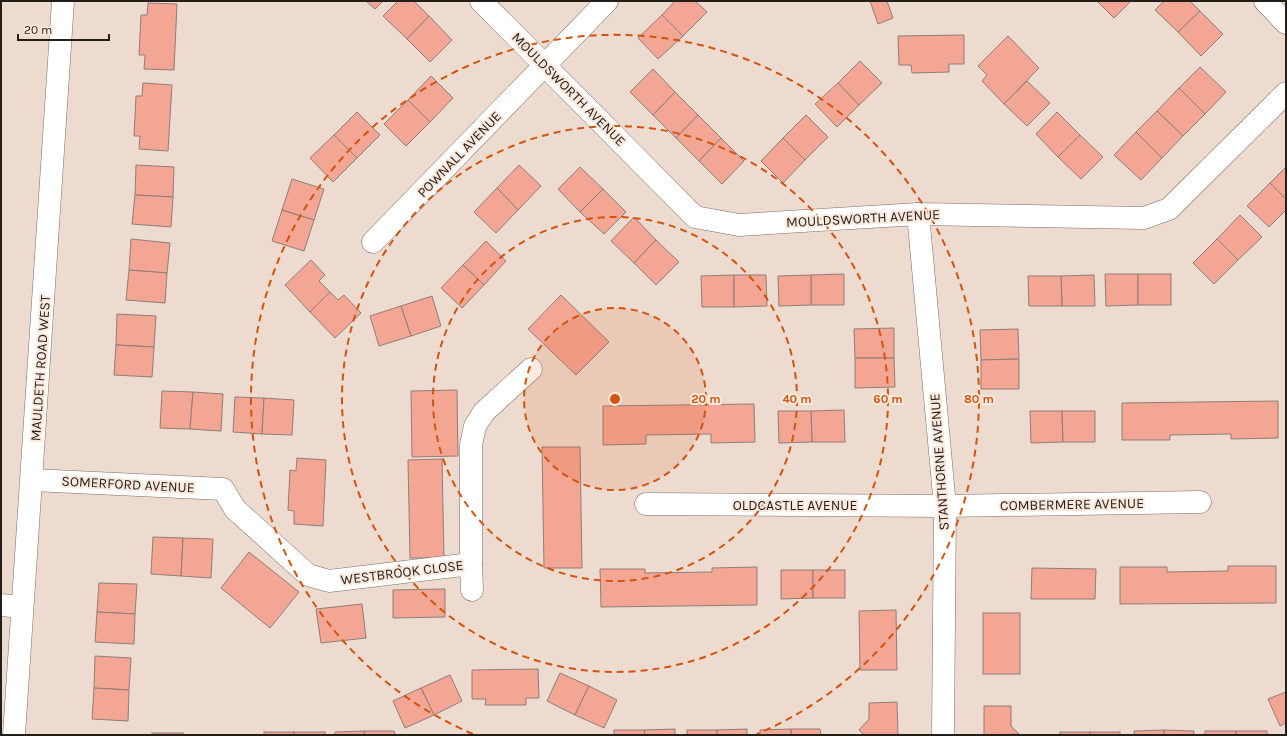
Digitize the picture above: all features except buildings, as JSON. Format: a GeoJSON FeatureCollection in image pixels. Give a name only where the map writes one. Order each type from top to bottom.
{"type":"FeatureCollection","features":[{"type":"Feature","properties":{"kind":"street","name":"MAULDETH ROAD WEST"},"geometry":{"type":"LineString","coordinates":[[14,735],[12,606],[32,480],[63,1]]}},
{"type":"Feature","properties":{"kind":"street","name":"MOULDSWORTH AVENUE"},"geometry":{"type":"LineString","coordinates":[[481,1],[695,217],[739,225],[918,214],[1144,218],[1169,209],[1286,93]]}},
{"type":"Feature","properties":{"kind":"street","name":"POWNALL AVENUE"},"geometry":{"type":"LineString","coordinates":[[373,242],[607,1]]}},
{"type":"Feature","properties":{"kind":"street"},"geometry":{"type":"LineString","coordinates":[[1265,1],[1286,23]]}},
{"type":"Feature","properties":{"kind":"street","name":"STANTHORNE AVENUE"},"geometry":{"type":"LineString","coordinates":[[918,214],[945,506],[942,735]]}},
{"type":"Feature","properties":{"kind":"street","name":"WESTBROOK CLOSE"},"geometry":{"type":"LineString","coordinates":[[223,489],[236,509],[308,575],[329,581],[471,564],[471,445],[475,426],[484,412],[532,369]]}},
{"type":"Feature","properties":{"kind":"street","name":"SOMERFORD AVENUE"},"geometry":{"type":"LineString","coordinates":[[32,480],[223,489]]}},
{"type":"Feature","properties":{"kind":"street","name":"COMBERMERE AVENUE"},"geometry":{"type":"LineString","coordinates":[[945,506],[1200,502]]}},
{"type":"Feature","properties":{"kind":"street","name":"OLDCASTLE AVENUE"},"geometry":{"type":"LineString","coordinates":[[646,504],[945,506]]}},
{"type":"Feature","properties":{"kind":"street"},"geometry":{"type":"LineString","coordinates":[[471,564],[472,590]]}}]}
